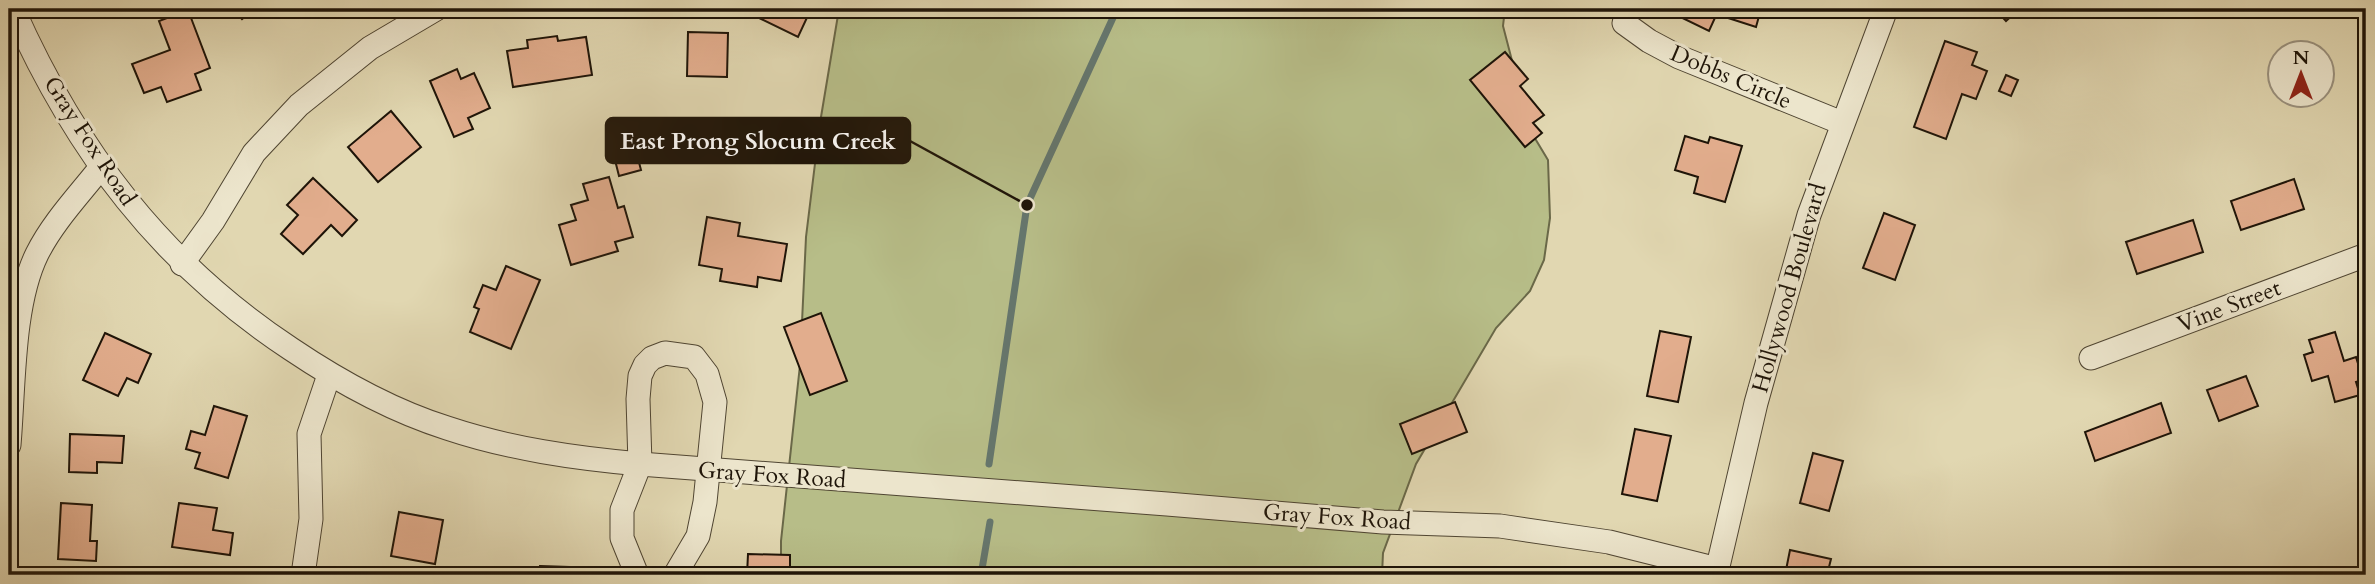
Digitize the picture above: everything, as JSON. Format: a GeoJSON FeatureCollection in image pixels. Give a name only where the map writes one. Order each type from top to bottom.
{"type":"FeatureCollection","features":[{"type":"Feature","properties":{"kind":"street","name":"Gray Fox Road"},"geometry":{"type":"LineString","coordinates":[[13,9],[59,99],[101,167],[128,204],[182,264],[253,324],[329,375],[405,413],[457,431],[575,458],[640,464],[1167,503],[1383,522],[1500,526],[1609,542],[1716,572]]}},
{"type":"Feature","properties":{"kind":"street"},"geometry":{"type":"LineString","coordinates":[[182,264],[214,221],[254,153],[274,130],[324,83],[370,48],[436,9]]}},
{"type":"Feature","properties":{"kind":"street","name":"Hollywood Boulevard"},"geometry":{"type":"LineString","coordinates":[[1716,572],[1756,403],[1793,269],[1817,190],[1886,9]]}},
{"type":"Feature","properties":{"kind":"street","name":"Dobbs Circle"},"geometry":{"type":"LineString","coordinates":[[1624,23],[1649,41],[1679,57],[1842,123]]}},
{"type":"Feature","properties":{"kind":"street"},"geometry":{"type":"LineString","coordinates":[[9,445],[23,293],[38,252],[52,228],[101,167]]}},
{"type":"Feature","properties":{"kind":"street","name":"Vine Street"},"geometry":{"type":"LineString","coordinates":[[2091,358],[2366,255]]}},
{"type":"Feature","properties":{"kind":"street"},"geometry":{"type":"LineString","coordinates":[[636,575],[622,538],[622,510],[640,464],[640,376],[652,358],[664,353],[694,357],[707,374],[715,402],[705,502],[698,536],[675,575]]}},
{"type":"Feature","properties":{"kind":"street"},"geometry":{"type":"LineString","coordinates":[[303,575],[311,519],[309,434],[329,375]]}},
{"type":"Feature","properties":{"kind":"green space"},"geometry":{"type":"Polygon","coordinates":[[[839,9],[1505,9],[1503,26],[1530,130],[1548,160],[1550,218],[1544,260],[1530,291],[1496,328],[1416,464],[1383,553],[1382,575],[781,575],[781,541],[800,365],[806,237],[820,123],[839,9]]]}},
{"type":"Feature","properties":{"kind":"building"},"geometry":{"type":"Polygon","coordinates":[[[233,9],[254,9],[242,19],[233,9]]]}},
{"type":"Feature","properties":{"kind":"building"},"geometry":{"type":"Polygon","coordinates":[[[761,9],[811,9],[798,37],[757,17],[761,9]]]}},
{"type":"Feature","properties":{"kind":"building"},"geometry":{"type":"Polygon","coordinates":[[[1664,9],[1719,9],[1709,31],[1664,9]]]}},
{"type":"Feature","properties":{"kind":"building"},"geometry":{"type":"Polygon","coordinates":[[[1724,9],[1761,9],[1756,27],[1722,16],[1724,9]]]}},
{"type":"Feature","properties":{"kind":"building"},"geometry":{"type":"Polygon","coordinates":[[[1995,9],[2019,9],[2006,21],[1995,9]]]}},
{"type":"Feature","properties":{"kind":"building"},"geometry":{"type":"Polygon","coordinates":[[[188,10],[210,68],[195,74],[201,90],[167,102],[161,87],[144,93],[132,64],[170,50],[159,21],[188,10]]]}},
{"type":"Feature","properties":{"kind":"building"},"geometry":{"type":"Polygon","coordinates":[[[688,32],[728,33],[727,77],[687,76],[688,32]]]}},
{"type":"Feature","properties":{"kind":"building"},"geometry":{"type":"Polygon","coordinates":[[[557,36],[558,41],[586,37],[592,75],[513,87],[507,51],[528,48],[527,40],[557,36]]]}},
{"type":"Feature","properties":{"kind":"building"},"geometry":{"type":"Polygon","coordinates":[[[1945,41],[1977,52],[1972,65],[1987,71],[1976,99],[1962,94],[1946,139],[1914,127],[1945,41]]]}},
{"type":"Feature","properties":{"kind":"building"},"geometry":{"type":"Polygon","coordinates":[[[1505,52],[1528,79],[1520,86],[1544,115],[1533,123],[1542,133],[1525,147],[1470,80],[1505,52]]]}},
{"type":"Feature","properties":{"kind":"building"},"geometry":{"type":"Polygon","coordinates":[[[457,69],[461,79],[474,73],[490,108],[468,118],[473,129],[454,137],[430,81],[457,69]]]}},
{"type":"Feature","properties":{"kind":"building"},"geometry":{"type":"Polygon","coordinates":[[[2006,75],[2018,80],[2011,96],[1999,91],[2006,75]]]}},
{"type":"Feature","properties":{"kind":"building"},"geometry":{"type":"Polygon","coordinates":[[[391,111],[421,147],[378,182],[348,147],[391,111]]]}},
{"type":"Feature","properties":{"kind":"building"},"geometry":{"type":"Polygon","coordinates":[[[1685,136],[1708,143],[1710,137],[1742,146],[1725,202],[1694,193],[1698,177],[1675,170],[1685,136]]]}},
{"type":"Feature","properties":{"kind":"building"},"geometry":{"type":"Polygon","coordinates":[[[635,147],[641,170],[619,176],[613,152],[635,147]]]}},
{"type":"Feature","properties":{"kind":"building"},"geometry":{"type":"Polygon","coordinates":[[[609,177],[618,208],[624,206],[633,237],[615,242],[618,251],[571,265],[559,225],[576,220],[571,205],[588,200],[583,184],[609,177]]]}},
{"type":"Feature","properties":{"kind":"building"},"geometry":{"type":"Polygon","coordinates":[[[313,178],[357,220],[342,236],[331,225],[303,254],[281,234],[298,215],[287,205],[313,178]]]}},
{"type":"Feature","properties":{"kind":"building"},"geometry":{"type":"Polygon","coordinates":[[[2294,179],[2304,209],[2241,230],[2231,201],[2294,179]]]}},
{"type":"Feature","properties":{"kind":"building"},"geometry":{"type":"Polygon","coordinates":[[[1884,213],[1915,225],[1895,280],[1863,268],[1884,213]]]}},
{"type":"Feature","properties":{"kind":"building"},"geometry":{"type":"Polygon","coordinates":[[[707,217],[740,223],[738,236],[787,244],[781,281],[758,277],[757,287],[720,281],[722,269],[699,265],[707,217]]]}},
{"type":"Feature","properties":{"kind":"building"},"geometry":{"type":"Polygon","coordinates":[[[2193,220],[2203,252],[2137,274],[2126,242],[2193,220]]]}},
{"type":"Feature","properties":{"kind":"building"},"geometry":{"type":"Polygon","coordinates":[[[506,266],[540,280],[511,349],[470,332],[479,309],[474,307],[483,285],[496,290],[506,266]]]}},
{"type":"Feature","properties":{"kind":"building"},"geometry":{"type":"Polygon","coordinates":[[[821,313],[847,381],[810,395],[784,327],[821,313]]]}},
{"type":"Feature","properties":{"kind":"building"},"geometry":{"type":"Polygon","coordinates":[[[1660,331],[1691,337],[1678,402],[1647,396],[1660,331]]]}},
{"type":"Feature","properties":{"kind":"building"},"geometry":{"type":"Polygon","coordinates":[[[2335,332],[2344,361],[2356,357],[2363,380],[2356,382],[2360,395],[2335,402],[2328,376],[2312,381],[2304,355],[2313,352],[2309,340],[2335,332]]]}},
{"type":"Feature","properties":{"kind":"building"},"geometry":{"type":"Polygon","coordinates":[[[105,333],[151,354],[138,383],[127,378],[118,396],[83,380],[105,333]]]}},
{"type":"Feature","properties":{"kind":"building"},"geometry":{"type":"Polygon","coordinates":[[[2246,376],[2258,406],[2219,421],[2207,390],[2246,376]]]}},
{"type":"Feature","properties":{"kind":"building"},"geometry":{"type":"Polygon","coordinates":[[[1455,402],[1467,432],[1412,454],[1400,424],[1455,402]]]}},
{"type":"Feature","properties":{"kind":"building"},"geometry":{"type":"Polygon","coordinates":[[[2161,403],[2171,433],[2095,461],[2085,432],[2161,403]]]}},
{"type":"Feature","properties":{"kind":"building"},"geometry":{"type":"Polygon","coordinates":[[[214,406],[247,416],[228,478],[195,468],[200,453],[186,449],[191,431],[205,435],[214,406]]]}},
{"type":"Feature","properties":{"kind":"building"},"geometry":{"type":"Polygon","coordinates":[[[1635,429],[1671,436],[1657,501],[1622,494],[1635,429]]]}},
{"type":"Feature","properties":{"kind":"building"},"geometry":{"type":"Polygon","coordinates":[[[70,434],[124,436],[122,463],[97,462],[97,473],[69,472],[70,434]]]}},
{"type":"Feature","properties":{"kind":"building"},"geometry":{"type":"Polygon","coordinates":[[[1813,453],[1843,461],[1829,511],[1800,503],[1813,453]]]}},
{"type":"Feature","properties":{"kind":"building"},"geometry":{"type":"Polygon","coordinates":[[[61,503],[92,505],[90,541],[97,541],[96,561],[58,559],[61,503]]]}},
{"type":"Feature","properties":{"kind":"building"},"geometry":{"type":"Polygon","coordinates":[[[179,503],[217,508],[213,530],[233,533],[230,555],[172,547],[179,503]]]}},
{"type":"Feature","properties":{"kind":"building"},"geometry":{"type":"Polygon","coordinates":[[[399,512],[443,520],[435,564],[391,556],[399,512]]]}},
{"type":"Feature","properties":{"kind":"building"},"geometry":{"type":"Polygon","coordinates":[[[1790,550],[1831,559],[1827,575],[1785,575],[1790,550]]]}},
{"type":"Feature","properties":{"kind":"building"},"geometry":{"type":"Polygon","coordinates":[[[748,554],[790,555],[790,575],[747,575],[748,554]]]}},
{"type":"Feature","properties":{"kind":"building"},"geometry":{"type":"Polygon","coordinates":[[[540,566],[569,567],[569,575],[539,575],[540,566]]]}},
{"type":"Feature","properties":{"kind":"waterway"},"geometry":{"type":"LineString","coordinates":[[989,464],[1027,205],[1117,9]]}},
{"type":"Feature","properties":{"kind":"waterway"},"geometry":{"type":"LineString","coordinates":[[981,575],[990,522]]}},
{"type":"Feature","properties":{"kind":"place","name":"East Prong Slocum Creek"},"geometry":{"type":"Point","coordinates":[1027,205]}}]}
